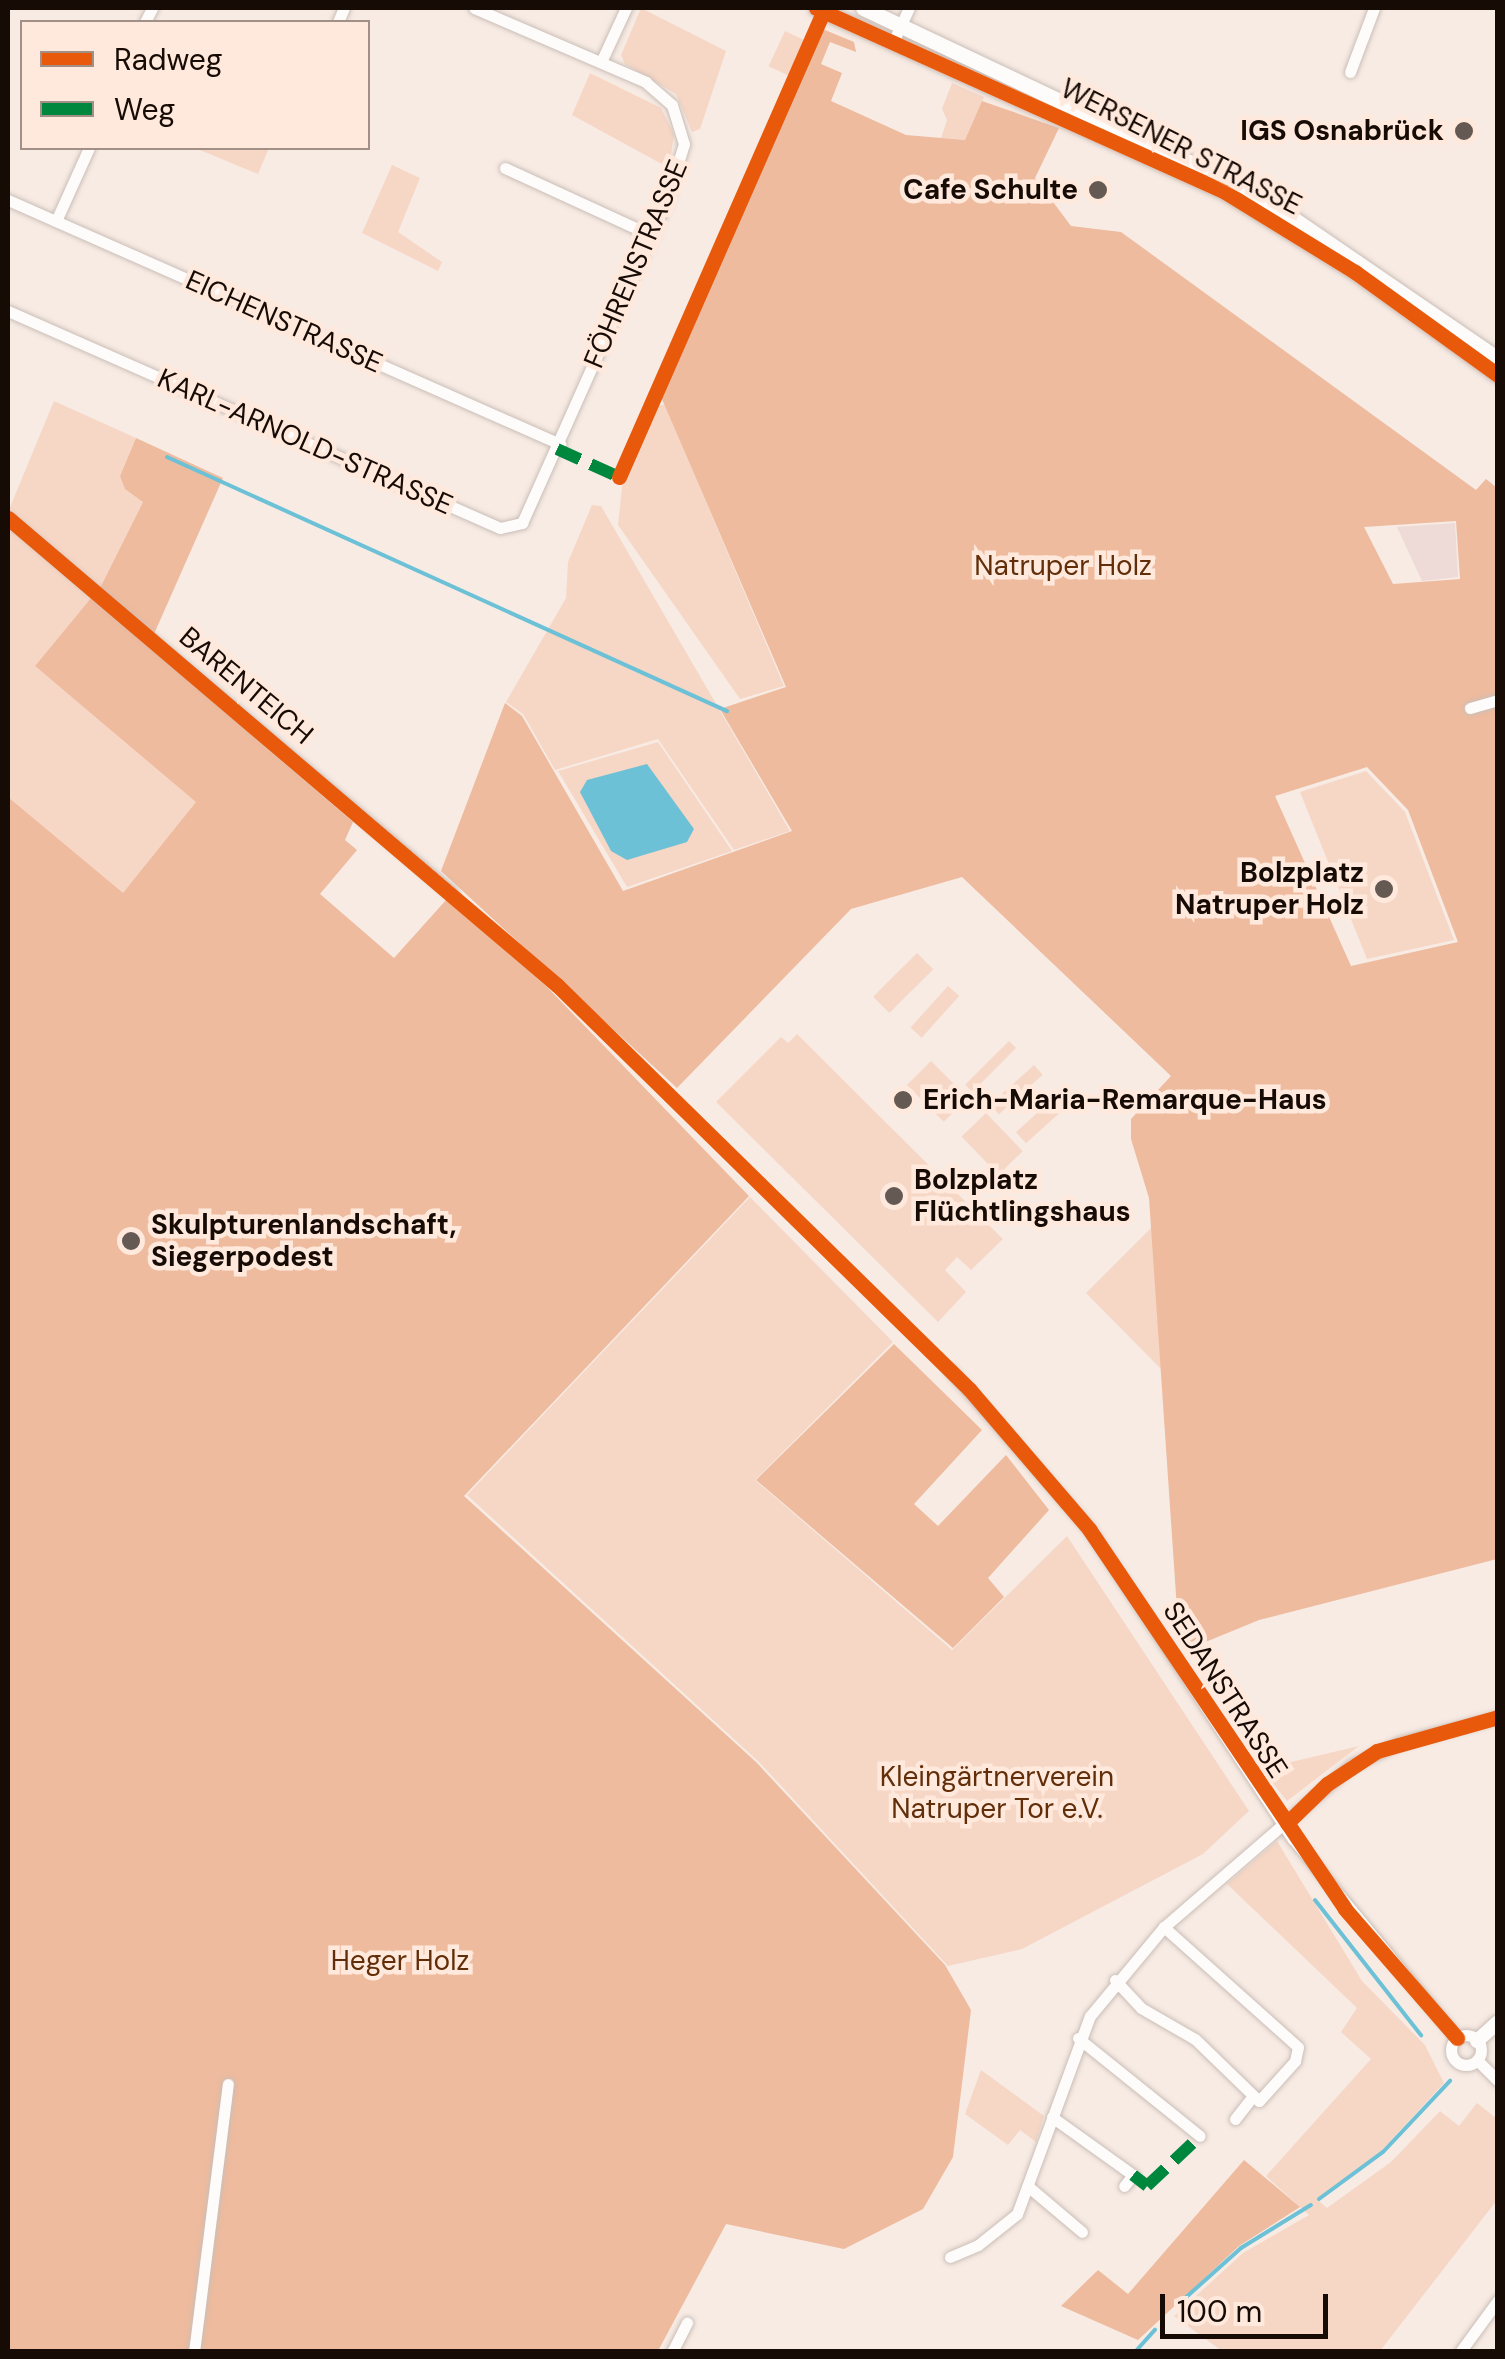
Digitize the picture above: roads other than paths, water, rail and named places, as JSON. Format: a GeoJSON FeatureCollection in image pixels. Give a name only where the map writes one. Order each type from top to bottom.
{"type":"FeatureCollection","features":[{"type":"Feature","properties":{"kind":"main road","name":"WERSENER STRASSE"},"geometry":{"type":"LineString","coordinates":[[816,8],[894,40],[1250,206],[1498,376]]}},
{"type":"Feature","properties":{"kind":"main road","name":"WERSENER STRASSE"},"geometry":{"type":"LineString","coordinates":[[863,8],[1256,194],[1498,359]]}},
{"type":"Feature","properties":{"kind":"street","name":"FÖHRENSTRASSE"},"geometry":{"type":"LineString","coordinates":[[474,8],[601,62],[660,92],[683,132],[682,160],[560,444]]}},
{"type":"Feature","properties":{"kind":"street"},"geometry":{"type":"LineString","coordinates":[[601,62],[626,8]]}},
{"type":"Feature","properties":{"kind":"street"},"geometry":{"type":"LineString","coordinates":[[894,40],[909,8]]}},
{"type":"Feature","properties":{"kind":"street"},"geometry":{"type":"LineString","coordinates":[[1350,72],[1374,8]]}},
{"type":"Feature","properties":{"kind":"street"},"geometry":{"type":"LineString","coordinates":[[56,222],[87,150]]}},
{"type":"Feature","properties":{"kind":"street"},"geometry":{"type":"LineString","coordinates":[[505,168],[651,235]]}},
{"type":"Feature","properties":{"kind":"street","name":"EICHENSTRASSE"},"geometry":{"type":"LineString","coordinates":[[8,200],[560,444]]}},
{"type":"Feature","properties":{"kind":"street","name":"KARL-ARNOLD-STRASSE"},"geometry":{"type":"LineString","coordinates":[[8,310],[500,528],[513,528],[530,513],[560,444]]}},
{"type":"Feature","properties":{"kind":"street","name":"BARENTEICH"},"geometry":{"type":"LineString","coordinates":[[8,518],[452,892]]}},
{"type":"Feature","properties":{"kind":"street"},"geometry":{"type":"LineString","coordinates":[[1470,708],[1498,700]]}},
{"type":"Feature","properties":{"kind":"street","name":"SEDANSTRASSE"},"geometry":{"type":"LineString","coordinates":[[950,1370],[1089,1529],[1345,1909],[1457,2038],[1451,2050],[1455,2061],[1477,2060],[1498,2081]]}},
{"type":"Feature","properties":{"kind":"street"},"geometry":{"type":"LineString","coordinates":[[950,2257],[1004,2228],[1030,2188],[1078,2038],[1115,1980],[1164,1926],[1287,1824],[1326,1784],[1378,1751],[1498,1718]]}},
{"type":"Feature","properties":{"kind":"street"},"geometry":{"type":"LineString","coordinates":[[1115,1980],[1140,2008],[1195,2039],[1259,2101],[1295,2061],[1298,2048],[1164,1926]]}},
{"type":"Feature","properties":{"kind":"street"},"geometry":{"type":"LineString","coordinates":[[1477,2060],[1477,2041],[1498,2022]]}},
{"type":"Feature","properties":{"kind":"street"},"geometry":{"type":"LineString","coordinates":[[1078,2038],[1200,2136]]}},
{"type":"Feature","properties":{"kind":"street"},"geometry":{"type":"LineString","coordinates":[[1457,2038],[1477,2041]]}},
{"type":"Feature","properties":{"kind":"street"},"geometry":{"type":"LineString","coordinates":[[194,2352],[228,2084]]}},
{"type":"Feature","properties":{"kind":"street"},"geometry":{"type":"LineString","coordinates":[[1235,2119],[1253,2096]]}},
{"type":"Feature","properties":{"kind":"street"},"geometry":{"type":"LineString","coordinates":[[1052,2117],[1133,2174],[1124,2186]]}},
{"type":"Feature","properties":{"kind":"street"},"geometry":{"type":"LineString","coordinates":[[1030,2188],[1082,2232]]}},
{"type":"Feature","properties":{"kind":"street"},"geometry":{"type":"LineString","coordinates":[[1460,2352],[1498,2300]]}},
{"type":"Feature","properties":{"kind":"street"},"geometry":{"type":"LineString","coordinates":[[672,2352],[687,2322]]}},
{"type":"Feature","properties":{"kind":"water"},"geometry":{"type":"Polygon","coordinates":[[[647,764],[694,829],[687,842],[627,860],[611,851],[580,792],[587,780],[647,764]]]}},
{"type":"Feature","properties":{"kind":"waterway"},"geometry":{"type":"LineString","coordinates":[[167,457],[727,711]]}},
{"type":"Feature","properties":{"kind":"waterway"},"geometry":{"type":"LineString","coordinates":[[1315,1900],[1421,2035]]}},
{"type":"Feature","properties":{"kind":"waterway"},"geometry":{"type":"LineString","coordinates":[[1319,2199],[1383,2152],[1450,2081]]}},
{"type":"Feature","properties":{"kind":"waterway"},"geometry":{"type":"LineString","coordinates":[[1183,2300],[1241,2248],[1311,2205]]}},
{"type":"Feature","properties":{"kind":"waterway"},"geometry":{"type":"LineString","coordinates":[[1135,2352],[1155,2330]]}},
{"type":"Feature","properties":{"kind":"place","name":"IGS Osnabrück"},"geometry":{"type":"Point","coordinates":[1464,131]}},
{"type":"Feature","properties":{"kind":"place","name":"Cafe Schulte"},"geometry":{"type":"Point","coordinates":[1098,190]}},
{"type":"Feature","properties":{"kind":"place","name":"Bolzplatz Natruper Holz"},"geometry":{"type":"Point","coordinates":[1384,889]}},
{"type":"Feature","properties":{"kind":"place","name":"Erich-Maria-Remarque-Haus"},"geometry":{"type":"Point","coordinates":[903,1100]}},
{"type":"Feature","properties":{"kind":"place","name":"Bolzplatz Flüchtlingshaus"},"geometry":{"type":"Point","coordinates":[894,1196]}},
{"type":"Feature","properties":{"kind":"place","name":"Skulpturenlandschaft, Siegerpodest"},"geometry":{"type":"Point","coordinates":[131,1241]}},
{"type":"Feature","properties":{"kind":"park label","name":"Natruper Holz"},"geometry":{"type":"Point","coordinates":[1063,566]}},
{"type":"Feature","properties":{"kind":"park label","name":"Kleingärtnerverein Natruper Tor e.V."},"geometry":{"type":"Point","coordinates":[997,1793]}},
{"type":"Feature","properties":{"kind":"park label","name":"Heger Holz"},"geometry":{"type":"Point","coordinates":[400,1961]}}]}
